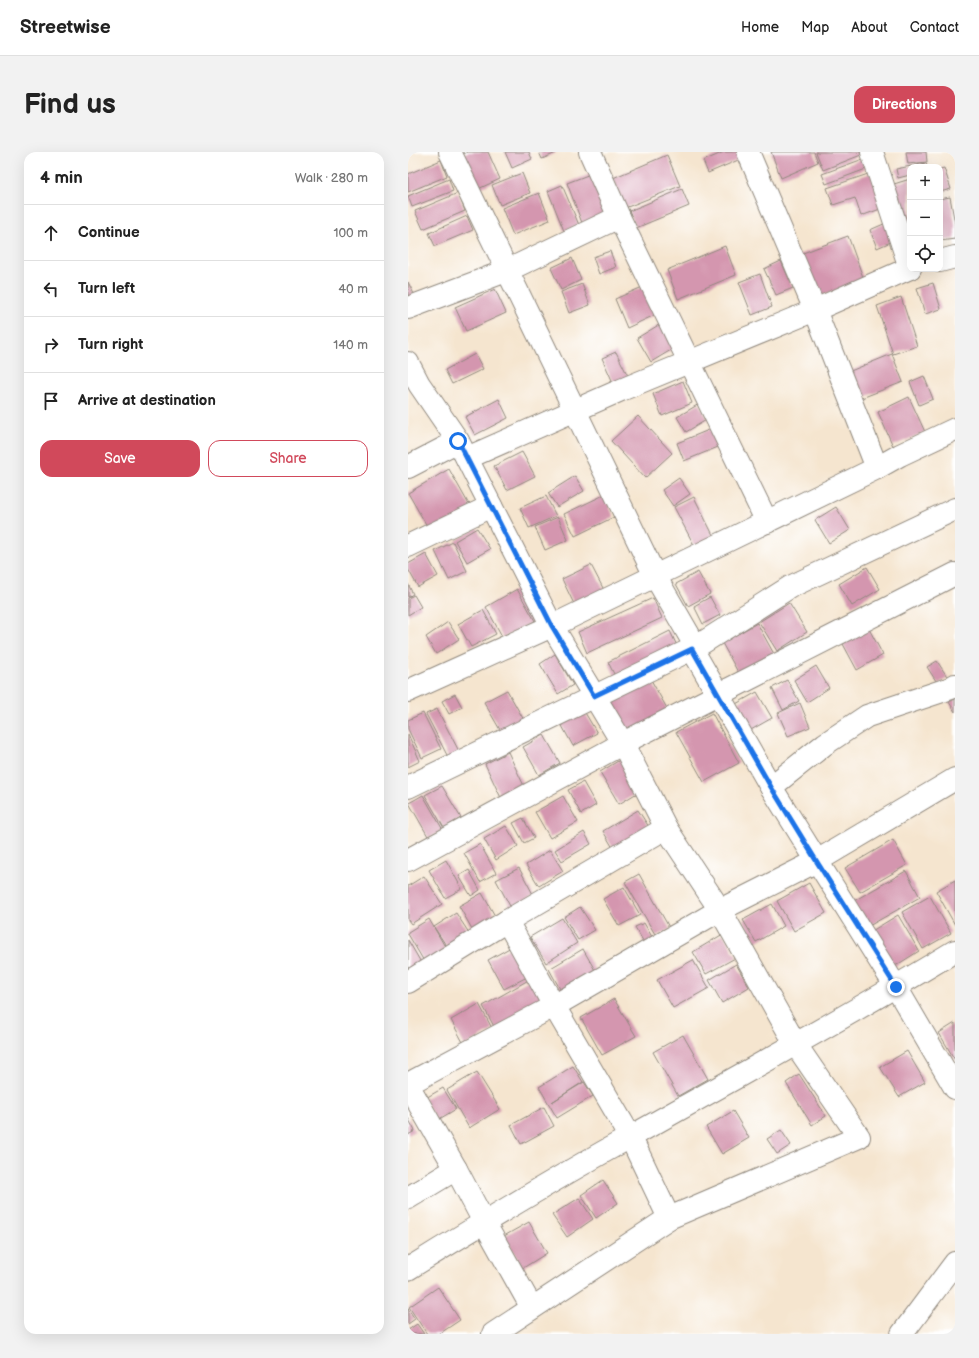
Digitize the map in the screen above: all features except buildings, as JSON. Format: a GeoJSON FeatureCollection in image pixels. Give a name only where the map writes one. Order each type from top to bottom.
{"type":"FeatureCollection","features":[{"type":"Feature","properties":{"kind":"street"},"geometry":{"type":"LineString","coordinates":[[450,152],[506,271],[655,576],[718,695],[771,787],[896,987],[955,1088]]}},
{"type":"Feature","properties":{"kind":"street"},"geometry":{"type":"LineString","coordinates":[[590,152],[619,217],[767,522]]}},
{"type":"Feature","properties":{"kind":"street"},"geometry":{"type":"LineString","coordinates":[[748,152],[815,310],[877,468]]}},
{"type":"Feature","properties":{"kind":"street"},"geometry":{"type":"LineString","coordinates":[[872,152],[907,259]]}},
{"type":"Feature","properties":{"kind":"street"},"geometry":{"type":"LineString","coordinates":[[408,308],[506,271],[619,217]]}},
{"type":"Feature","properties":{"kind":"street"},"geometry":{"type":"LineString","coordinates":[[943,260],[955,257]]}},
{"type":"Feature","properties":{"kind":"street"},"geometry":{"type":"LineString","coordinates":[[408,467],[463,450],[574,410],[815,310],[907,269]]}},
{"type":"Feature","properties":{"kind":"street"},"geometry":{"type":"LineString","coordinates":[[408,363],[414,387],[463,450],[552,626],[623,744],[666,828],[720,910],[796,1045],[859,1137],[669,1218],[493,1334]]}},
{"type":"Feature","properties":{"kind":"street"},"geometry":{"type":"LineString","coordinates":[[408,691],[552,626],[955,429]]}},
{"type":"Feature","properties":{"kind":"street"},"geometry":{"type":"LineString","coordinates":[[408,546],[491,506]]}},
{"type":"Feature","properties":{"kind":"street"},"geometry":{"type":"LineString","coordinates":[[408,787],[694,648],[790,587],[955,508]]}},
{"type":"Feature","properties":{"kind":"street"},"geometry":{"type":"LineString","coordinates":[[408,860],[623,744],[955,574]]}},
{"type":"Feature","properties":{"kind":"street"},"geometry":{"type":"LineString","coordinates":[[771,787],[825,744],[867,716],[951,688],[955,685]]}},
{"type":"Feature","properties":{"kind":"street"},"geometry":{"type":"LineString","coordinates":[[532,1308],[408,1085],[554,1006],[720,910],[817,862],[955,779]]}},
{"type":"Feature","properties":{"kind":"street"},"geometry":{"type":"LineString","coordinates":[[408,982],[507,921],[666,828]]}},
{"type":"Feature","properties":{"kind":"street"},"geometry":{"type":"LineString","coordinates":[[507,921],[554,1006],[630,1136],[669,1218]]}},
{"type":"Feature","properties":{"kind":"street"},"geometry":{"type":"LineString","coordinates":[[408,1269],[484,1222],[630,1136],[796,1045],[955,951]]}},
{"type":"Feature","properties":{"kind":"street"},"geometry":{"type":"LineString","coordinates":[[408,1198],[456,1169]]}},
{"type":"Feature","properties":{"kind":"street"},"geometry":{"type":"LineString","coordinates":[[902,1334],[955,1263]]}},
{"type":"Feature","properties":{"kind":"route"},"geometry":{"type":"LineString","coordinates":[[458,441],[552,626],[594,696],[692,649],[771,787],[896,987]]}}]}
